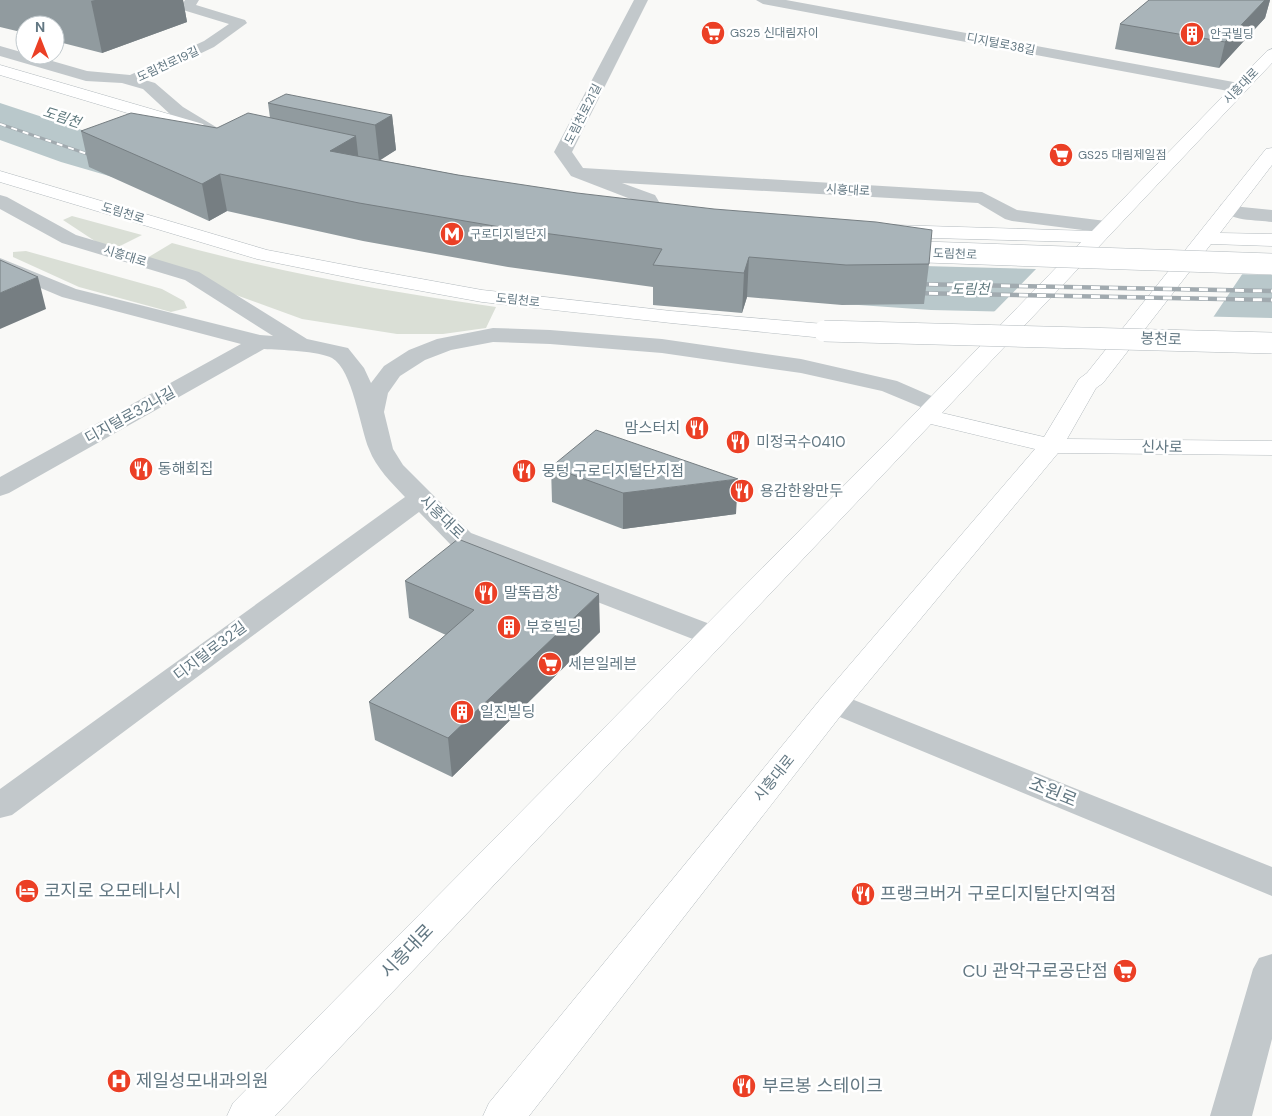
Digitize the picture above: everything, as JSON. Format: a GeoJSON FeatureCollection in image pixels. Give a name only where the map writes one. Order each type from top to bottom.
{"type":"FeatureCollection","features":[{"type":"Feature","properties":{"kind":"main road","name":"시흥대로"},"geometry":{"type":"LineString","coordinates":[[248,1116],[990,350],[1272,54]]}},
{"type":"Feature","properties":{"kind":"main road"},"geometry":{"type":"LineString","coordinates":[[0,70],[229,136]]}},
{"type":"Feature","properties":{"kind":"main road"},"geometry":{"type":"LineString","coordinates":[[0,80],[121,122]]}},
{"type":"Feature","properties":{"kind":"main road"},"geometry":{"type":"LineString","coordinates":[[168,138],[216,150]]}},
{"type":"Feature","properties":{"kind":"main road","name":"시흥대로"},"geometry":{"type":"LineString","coordinates":[[504,1116],[834,703],[1051,446],[1087,384],[1095,378],[1272,153]]}},
{"type":"Feature","properties":{"kind":"main road","name":"도림천로"},"geometry":{"type":"LineString","coordinates":[[0,176],[264,255],[482,296],[671,317],[824,331],[1049,336]]}},
{"type":"Feature","properties":{"kind":"main road"},"geometry":{"type":"LineString","coordinates":[[620,208],[674,214]]}},
{"type":"Feature","properties":{"kind":"main road"},"geometry":{"type":"LineString","coordinates":[[871,230],[1098,235]]}},
{"type":"Feature","properties":{"kind":"main road"},"geometry":{"type":"LineString","coordinates":[[1198,246],[1272,240]]}},
{"type":"Feature","properties":{"kind":"main road","name":"도림천로"},"geometry":{"type":"LineString","coordinates":[[877,250],[1272,264]]}},
{"type":"Feature","properties":{"kind":"main road","name":"봉천로"},"geometry":{"type":"LineString","coordinates":[[1049,336],[1272,342]]}},
{"type":"Feature","properties":{"kind":"main road"},"geometry":{"type":"LineString","coordinates":[[931,411],[1051,446]]}},
{"type":"Feature","properties":{"kind":"main road","name":"신사로"},"geometry":{"type":"LineString","coordinates":[[1051,446],[1272,448]]}},
{"type":"Feature","properties":{"kind":"street","name":"도림천로19길"},"geometry":{"type":"LineString","coordinates":[[0,51],[86,76],[132,80],[209,44],[240,23],[188,7],[192,0]]}},
{"type":"Feature","properties":{"kind":"street","name":"도림천로21길"},"geometry":{"type":"LineString","coordinates":[[641,0],[563,152],[578,172],[584,176],[648,199],[655,212]]}},
{"type":"Feature","properties":{"kind":"street","name":"디지털로38길"},"geometry":{"type":"LineString","coordinates":[[763,0],[1239,88]]}},
{"type":"Feature","properties":{"kind":"street"},"geometry":{"type":"LineString","coordinates":[[132,80],[149,86],[177,111],[210,131]]}},
{"type":"Feature","properties":{"kind":"street","name":"시흥대로"},"geometry":{"type":"LineString","coordinates":[[584,176],[982,198],[1012,215],[1098,235]]}},
{"type":"Feature","properties":{"kind":"street","name":"시흥대로"},"geometry":{"type":"LineString","coordinates":[[0,201],[69,239],[192,276],[299,344],[340,354],[353,368],[372,412],[381,449],[393,469],[438,518],[462,539],[713,636]]}},
{"type":"Feature","properties":{"kind":"street"},"geometry":{"type":"LineString","coordinates":[[1228,208],[1239,212],[1272,216]]}},
{"type":"Feature","properties":{"kind":"street"},"geometry":{"type":"LineString","coordinates":[[0,264],[69,293],[260,342],[299,344]]}},
{"type":"Feature","properties":{"kind":"street"},"geometry":{"type":"LineString","coordinates":[[372,412],[376,392],[392,371],[409,360],[445,344],[493,335],[550,337],[662,346],[801,366],[889,386],[931,411]]}},
{"type":"Feature","properties":{"kind":"street","name":"디지털로32나길"},"geometry":{"type":"LineString","coordinates":[[0,488],[260,342]]}},
{"type":"Feature","properties":{"kind":"street","name":"디지털로32길"},"geometry":{"type":"LineString","coordinates":[[0,806],[421,498]]}},
{"type":"Feature","properties":{"kind":"street","name":"조원로"},"geometry":{"type":"LineString","coordinates":[[834,703],[1272,882]]}},
{"type":"Feature","properties":{"kind":"street"},"geometry":{"type":"LineString","coordinates":[[1231,1116],[1272,969]]}},
{"type":"Feature","properties":{"kind":"shaded area"},"geometry":{"type":"Polygon","coordinates":[[[72,216],[142,235],[110,251],[63,220],[72,216]]]}},
{"type":"Feature","properties":{"kind":"shaded area"},"geometry":{"type":"Polygon","coordinates":[[[172,243],[252,263],[333,280],[414,295],[496,307],[486,328],[443,334],[397,334],[302,319],[142,261],[172,243]]]}},
{"type":"Feature","properties":{"kind":"shaded area"},"geometry":{"type":"Polygon","coordinates":[[[26,251],[162,289],[184,301],[187,308],[171,312],[79,287],[13,257],[13,252],[26,251]]]}},
{"type":"Feature","properties":{"kind":"water","name":"도림천"},"geometry":{"type":"Polygon","coordinates":[[[0,103],[109,139],[923,266],[1272,275],[1272,318],[931,310],[830,303],[212,206],[61,162],[0,140],[0,103]]]}},
{"type":"Feature","properties":{"kind":"pier"},"geometry":{"type":"Polygon","coordinates":[[[923,263],[1272,273],[1243,273],[1212,319],[992,314],[1037,268],[923,263]]]}},
{"type":"Feature","properties":{"kind":"building"},"geometry":{"type":"Polygon","coordinates":[[[1149,0],[1265,0],[1225,42],[1120,24],[1149,0]]]}},
{"type":"Feature","properties":{"kind":"building"},"geometry":{"type":"Polygon","coordinates":[[[286,94],[392,115],[375,125],[268,103],[286,94]]]}},
{"type":"Feature","properties":{"kind":"building"},"geometry":{"type":"Polygon","coordinates":[[[131,113],[217,128],[248,113],[356,136],[330,151],[458,175],[577,193],[714,209],[876,222],[932,230],[929,264],[846,265],[749,257],[744,273],[653,265],[662,249],[506,228],[359,203],[220,174],[202,184],[81,131],[131,113]]]}},
{"type":"Feature","properties":{"kind":"building"},"geometry":{"type":"Polygon","coordinates":[[[0,260],[38,277],[0,293],[0,260]]]}},
{"type":"Feature","properties":{"kind":"building"},"geometry":{"type":"Polygon","coordinates":[[[596,430],[738,479],[623,493],[551,467],[596,430]]]}},
{"type":"Feature","properties":{"kind":"building"},"geometry":{"type":"Polygon","coordinates":[[[458,539],[599,594],[448,738],[369,702],[474,610],[405,581],[458,539]]]}},
{"type":"Feature","properties":{"kind":"railway"},"geometry":{"type":"LineString","coordinates":[[0,124],[99,158]]}},
{"type":"Feature","properties":{"kind":"railway"},"geometry":{"type":"LineString","coordinates":[[911,284],[1272,291]]}},
{"type":"Feature","properties":{"kind":"railway"},"geometry":{"type":"LineString","coordinates":[[911,293],[1272,300]]}},
{"type":"Feature","properties":{"kind":"place","name":"GS25 신대림자이"},"geometry":{"type":"Point","coordinates":[713,33]}},
{"type":"Feature","properties":{"kind":"place","name":"안국빌딩"},"geometry":{"type":"Point","coordinates":[1192,34]}},
{"type":"Feature","properties":{"kind":"place","name":"GS25 대림제일점"},"geometry":{"type":"Point","coordinates":[1061,155]}},
{"type":"Feature","properties":{"kind":"place","name":"구로디지털단지"},"geometry":{"type":"Point","coordinates":[452,234]}},
{"type":"Feature","properties":{"kind":"place","name":"맘스터치"},"geometry":{"type":"Point","coordinates":[697,428]}},
{"type":"Feature","properties":{"kind":"place","name":"미정국수0410"},"geometry":{"type":"Point","coordinates":[738,442]}},
{"type":"Feature","properties":{"kind":"place","name":"동해회집"},"geometry":{"type":"Point","coordinates":[141,469]}},
{"type":"Feature","properties":{"kind":"place","name":"뭉텅 구로디지털단지점"},"geometry":{"type":"Point","coordinates":[524,471]}},
{"type":"Feature","properties":{"kind":"place","name":"용감한왕만두"},"geometry":{"type":"Point","coordinates":[742,491]}},
{"type":"Feature","properties":{"kind":"place","name":"말뚝곱창"},"geometry":{"type":"Point","coordinates":[486,593]}},
{"type":"Feature","properties":{"kind":"place","name":"부호빌딩"},"geometry":{"type":"Point","coordinates":[509,627]}},
{"type":"Feature","properties":{"kind":"place","name":"세븐일레븐"},"geometry":{"type":"Point","coordinates":[550,664]}},
{"type":"Feature","properties":{"kind":"place","name":"일진빌딩"},"geometry":{"type":"Point","coordinates":[462,712]}},
{"type":"Feature","properties":{"kind":"place","name":"코지로 오모테나시"},"geometry":{"type":"Point","coordinates":[27,891]}},
{"type":"Feature","properties":{"kind":"place","name":"프랭크버거 구로디지털단지역점"},"geometry":{"type":"Point","coordinates":[863,894]}},
{"type":"Feature","properties":{"kind":"place","name":"CU 관악구로공단점"},"geometry":{"type":"Point","coordinates":[1125,971]}},
{"type":"Feature","properties":{"kind":"place","name":"제일성모내과의원"},"geometry":{"type":"Point","coordinates":[119,1081]}},
{"type":"Feature","properties":{"kind":"place","name":"부르봉 스테이크"},"geometry":{"type":"Point","coordinates":[744,1086]}}]}
